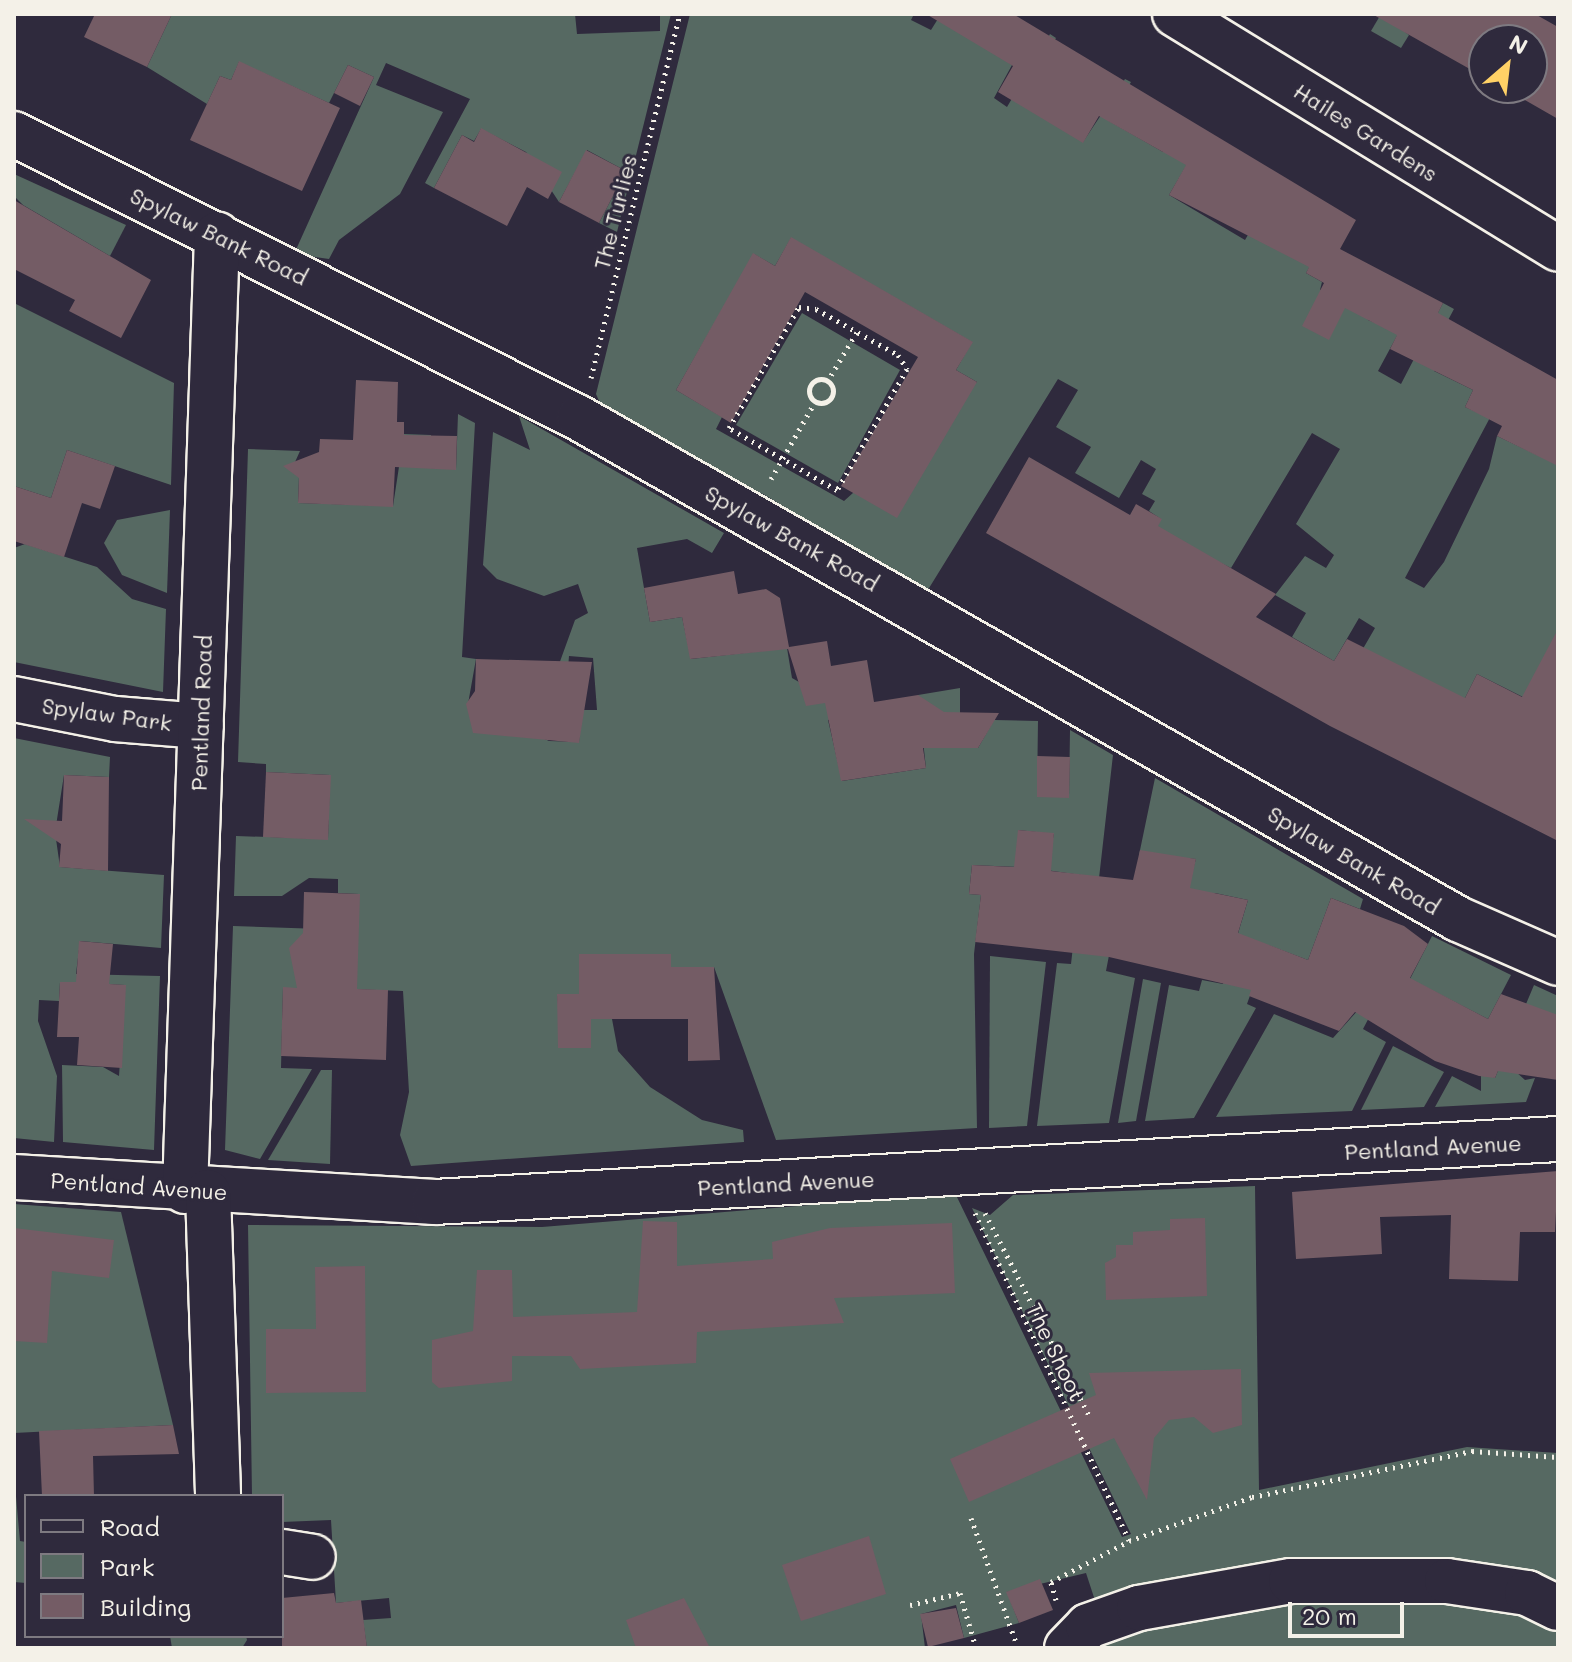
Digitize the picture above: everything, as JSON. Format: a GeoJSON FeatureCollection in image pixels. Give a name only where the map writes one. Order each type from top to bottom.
{"type":"FeatureCollection","features":[{"type":"Feature","properties":{"kind":"street","name":"Hailes Gardens"},"geometry":{"type":"LineString","coordinates":[[1175,14],[1558,249]]}},
{"type":"Feature","properties":{"kind":"street","name":"Spylaw Bank Road"},"geometry":{"type":"LineString","coordinates":[[14,134],[579,418],[1458,919],[1558,963]]}},
{"type":"Feature","properties":{"kind":"street","name":"Pentland Road"},"geometry":{"type":"LineString","coordinates":[[217,235],[201,726],[196,1192],[218,1494]]}},
{"type":"Feature","properties":{"kind":"street","name":"Spylaw Park"},"geometry":{"type":"LineString","coordinates":[[14,699],[115,719],[201,726]]}},
{"type":"Feature","properties":{"kind":"street","name":"Pentland Avenue"},"geometry":{"type":"LineString","coordinates":[[14,1177],[196,1192],[434,1202],[971,1190],[1558,1139]]}},
{"type":"Feature","properties":{"kind":"street"},"geometry":{"type":"LineString","coordinates":[[1067,1648],[1088,1626],[1139,1608],[1291,1581],[1447,1581],[1527,1593],[1558,1608]]}},
{"type":"Feature","properties":{"kind":"path","name":"The Turlies"},"geometry":{"type":"LineString","coordinates":[[579,418],[680,14]]}},
{"type":"Feature","properties":{"kind":"path"},"geometry":{"type":"LineString","coordinates":[[799,307],[857,332],[907,369],[837,490],[783,459],[729,428],[799,307]]}},
{"type":"Feature","properties":{"kind":"path"},"geometry":{"type":"LineString","coordinates":[[751,515],[815,402],[812,386],[827,382],[857,332]]}},
{"type":"Feature","properties":{"kind":"path"},"geometry":{"type":"LineString","coordinates":[[815,402],[832,398],[827,382]]}},
{"type":"Feature","properties":{"kind":"path"},"geometry":{"type":"LineString","coordinates":[[971,1190],[990,1216],[1090,1417]]}},
{"type":"Feature","properties":{"kind":"path","name":"The Shoot"},"geometry":{"type":"LineString","coordinates":[[971,1190],[1129,1541]]}},
{"type":"Feature","properties":{"kind":"path"},"geometry":{"type":"LineString","coordinates":[[1067,1574],[1129,1541],[1252,1497],[1472,1451],[1558,1457]]}},
{"type":"Feature","properties":{"kind":"path"},"geometry":{"type":"LineString","coordinates":[[971,1518],[1018,1648]]}},
{"type":"Feature","properties":{"kind":"path"},"geometry":{"type":"LineString","coordinates":[[910,1605],[960,1593],[976,1648]]}},
{"type":"Feature","properties":{"kind":"green space"},"geometry":{"type":"Polygon","coordinates":[[[172,14],[575,14],[577,34],[660,31],[660,14],[671,14],[617,232],[599,223],[626,171],[587,150],[559,202],[526,152],[481,129],[474,141],[462,135],[434,188],[425,183],[470,99],[386,63],[376,85],[443,112],[400,194],[339,240],[329,259],[294,254],[374,77],[348,65],[329,103],[239,62],[231,80],[220,76],[207,104],[147,67],[172,14]]]}},
{"type":"Feature","properties":{"kind":"green space"},"geometry":{"type":"Polygon","coordinates":[[[690,14],[914,14],[911,20],[931,30],[941,14],[1012,65],[994,98],[1007,107],[1050,34],[1056,38],[1033,76],[1083,142],[1125,79],[1131,82],[1109,121],[1163,152],[1169,143],[1206,132],[1169,195],[1245,240],[1281,178],[1317,254],[1306,273],[1322,282],[1320,290],[1360,276],[1368,320],[1399,332],[1378,371],[1401,384],[1443,303],[1454,309],[1446,324],[1455,328],[1434,371],[1473,390],[1465,407],[1483,415],[1520,361],[1405,578],[1424,588],[1444,562],[1489,469],[1497,436],[1537,455],[1558,434],[1558,636],[1523,697],[1477,674],[1453,722],[1321,721],[1375,628],[1359,618],[1334,661],[1292,637],[1306,613],[1275,595],[1305,556],[1326,568],[1334,555],[1296,524],[1340,449],[1312,433],[1231,568],[1155,530],[1161,519],[1149,511],[1155,501],[1142,494],[1156,469],[1141,460],[1119,498],[1075,473],[1091,447],[1056,427],[1078,390],[1058,379],[926,593],[763,494],[747,491],[603,410],[596,394],[690,14]],[[791,238],[775,266],[754,254],[676,390],[722,417],[716,429],[844,501],[977,382],[956,370],[972,342],[791,238]]]}},
{"type":"Feature","properties":{"kind":"green space"},"geometry":{"type":"Polygon","coordinates":[[[1381,14],[1409,35],[1401,48],[1371,31],[1381,14]]]}},
{"type":"Feature","properties":{"kind":"green space"},"geometry":{"type":"Polygon","coordinates":[[[14,174],[126,225],[110,256],[23,205],[14,196],[14,174]]]}},
{"type":"Feature","properties":{"kind":"green space"},"geometry":{"type":"Polygon","coordinates":[[[14,303],[174,383],[171,485],[67,450],[51,498],[14,486],[14,303]]]}},
{"type":"Feature","properties":{"kind":"green space"},"geometry":{"type":"Polygon","coordinates":[[[802,313],[900,370],[838,483],[736,425],[802,313]]]}},
{"type":"Feature","properties":{"kind":"green space"},"geometry":{"type":"Polygon","coordinates":[[[458,414],[475,423],[462,657],[476,659],[468,704],[549,741],[579,742],[581,710],[597,710],[593,658],[569,656],[567,682],[558,667],[575,620],[588,613],[578,584],[544,596],[497,579],[483,565],[493,432],[530,450],[519,416],[724,533],[712,553],[687,539],[637,548],[650,622],[682,617],[691,659],[787,648],[792,678],[834,702],[836,718],[828,720],[842,781],[926,768],[918,695],[960,688],[960,748],[978,748],[994,720],[1038,721],[1037,797],[1069,797],[1070,730],[1113,755],[1092,940],[1111,945],[1106,971],[1135,978],[1109,1123],[1037,1126],[1057,963],[1071,964],[1081,875],[1046,870],[1054,834],[1018,830],[1019,867],[972,865],[969,894],[981,895],[974,954],[977,1128],[776,1140],[714,967],[671,967],[670,954],[579,954],[579,994],[557,995],[563,1048],[591,1019],[612,1019],[618,1051],[650,1087],[702,1120],[743,1130],[744,1142],[411,1166],[400,1135],[409,1092],[403,991],[350,989],[359,894],[338,893],[338,879],[309,878],[282,896],[234,896],[236,836],[328,839],[330,775],[266,772],[266,764],[238,762],[248,449],[300,451],[291,471],[299,477],[298,503],[393,506],[404,434],[431,435],[430,468],[456,469],[458,414]]]}},
{"type":"Feature","properties":{"kind":"green space"},"geometry":{"type":"Polygon","coordinates":[[[170,510],[167,593],[122,575],[104,543],[117,520],[170,510]]]}},
{"type":"Feature","properties":{"kind":"green space"},"geometry":{"type":"Polygon","coordinates":[[[25,544],[97,567],[132,599],[166,609],[163,692],[14,662],[14,548],[25,544]]]}},
{"type":"Feature","properties":{"kind":"green space"},"geometry":{"type":"Polygon","coordinates":[[[14,738],[110,757],[109,777],[64,775],[55,832],[60,867],[164,875],[161,948],[80,941],[76,974],[160,976],[154,1150],[63,1142],[62,1065],[103,1067],[119,1076],[125,985],[60,982],[59,1001],[39,1000],[38,1021],[57,1076],[54,1142],[14,1138],[14,738]]]}},
{"type":"Feature","properties":{"kind":"green space"},"geometry":{"type":"Polygon","coordinates":[[[1155,778],[1363,899],[1360,909],[1331,898],[1308,960],[1268,945],[1247,1004],[1256,1008],[1194,1118],[1145,1121],[1169,985],[1199,991],[1202,980],[1223,984],[1248,900],[1215,893],[1184,900],[1196,859],[1139,855],[1155,778]]]}},
{"type":"Feature","properties":{"kind":"green space"},"geometry":{"type":"Polygon","coordinates":[[[233,926],[321,929],[290,952],[319,988],[283,988],[281,1068],[312,1069],[260,1159],[225,1150],[233,926]]]}},
{"type":"Feature","properties":{"kind":"green space"},"geometry":{"type":"Polygon","coordinates":[[[1432,936],[1511,975],[1488,1019],[1410,979],[1432,936]]]}},
{"type":"Feature","properties":{"kind":"green space"},"geometry":{"type":"Polygon","coordinates":[[[990,956],[1046,962],[1027,1126],[989,1128],[990,956]]]}},
{"type":"Feature","properties":{"kind":"green space"},"geometry":{"type":"Polygon","coordinates":[[[1394,970],[1363,1029],[1386,1042],[1352,1111],[1216,1117],[1274,1014],[1333,1038],[1394,970]]]}},
{"type":"Feature","properties":{"kind":"green space"},"geometry":{"type":"Polygon","coordinates":[[[1143,979],[1161,983],[1136,1121],[1118,1123],[1143,979]]]}},
{"type":"Feature","properties":{"kind":"green space"},"geometry":{"type":"Polygon","coordinates":[[[1534,985],[1558,996],[1558,1015],[1515,1071],[1525,1080],[1535,1078],[1526,1102],[1435,1107],[1452,1076],[1481,1091],[1481,1071],[1495,1078],[1534,985]]]}},
{"type":"Feature","properties":{"kind":"green space"},"geometry":{"type":"Polygon","coordinates":[[[1393,1046],[1444,1072],[1424,1107],[1361,1110],[1393,1046]]]}},
{"type":"Feature","properties":{"kind":"green space"},"geometry":{"type":"Polygon","coordinates":[[[321,1070],[332,1070],[330,1164],[268,1160],[321,1070]]]}},
{"type":"Feature","properties":{"kind":"green space"},"geometry":{"type":"Polygon","coordinates":[[[1255,1186],[1259,1490],[1467,1447],[1558,1453],[1558,1648],[1101,1648],[1107,1637],[1086,1573],[1007,1592],[1019,1623],[964,1638],[956,1605],[921,1614],[925,1648],[367,1648],[363,1620],[391,1618],[389,1598],[336,1603],[331,1520],[284,1522],[284,1494],[252,1494],[248,1225],[542,1227],[955,1193],[1122,1537],[1131,1534],[972,1208],[990,1215],[1013,1195],[1255,1186]]]}},
{"type":"Feature","properties":{"kind":"green space"},"geometry":{"type":"Polygon","coordinates":[[[14,1204],[121,1212],[173,1425],[14,1433],[14,1204]]]}},
{"type":"Feature","properties":{"kind":"green space"},"geometry":{"type":"Polygon","coordinates":[[[14,1474],[20,1541],[24,1542],[24,1583],[14,1582],[14,1474]]]}},
{"type":"Feature","properties":{"kind":"green space"},"geometry":{"type":"Polygon","coordinates":[[[170,1638],[247,1640],[242,1648],[172,1648],[170,1638]]]}},
{"type":"Feature","properties":{"kind":"building"},"geometry":{"type":"Polygon","coordinates":[[[95,14],[172,14],[147,67],[84,37],[95,14]]]}},
{"type":"Feature","properties":{"kind":"building"},"geometry":{"type":"Polygon","coordinates":[[[926,14],[1013,14],[1356,220],[1340,249],[1443,303],[1438,313],[1558,380],[1558,466],[1497,436],[1502,426],[1465,407],[1473,390],[1390,349],[1397,335],[1345,308],[1329,340],[1302,326],[1324,283],[1306,273],[1309,267],[1169,195],[1186,165],[1099,116],[1083,143],[998,92],[1013,66],[926,14]]]}},
{"type":"Feature","properties":{"kind":"building"},"geometry":{"type":"Polygon","coordinates":[[[1372,14],[1535,14],[1558,27],[1558,119],[1532,104],[1548,104],[1548,24],[1468,24],[1468,68],[1372,14]]]}},
{"type":"Feature","properties":{"kind":"building"},"geometry":{"type":"Polygon","coordinates":[[[239,61],[340,108],[302,191],[190,140],[220,76],[231,80],[239,61]]]}},
{"type":"Feature","properties":{"kind":"building"},"geometry":{"type":"Polygon","coordinates":[[[348,65],[374,77],[360,106],[334,93],[348,65]]]}},
{"type":"Feature","properties":{"kind":"building"},"geometry":{"type":"Polygon","coordinates":[[[481,128],[562,172],[548,199],[527,187],[507,226],[434,188],[462,135],[474,142],[481,128]]]}},
{"type":"Feature","properties":{"kind":"building"},"geometry":{"type":"Polygon","coordinates":[[[586,150],[626,171],[599,223],[559,202],[586,150]]]}},
{"type":"Feature","properties":{"kind":"building"},"geometry":{"type":"Polygon","coordinates":[[[14,200],[151,280],[121,338],[69,311],[75,300],[14,269],[14,200]]]}},
{"type":"Feature","properties":{"kind":"building"},"geometry":{"type":"Polygon","coordinates":[[[791,237],[973,342],[956,370],[977,382],[897,518],[841,486],[918,357],[805,292],[731,423],[676,390],[753,253],[775,266],[791,237]]]}},
{"type":"Feature","properties":{"kind":"building"},"geometry":{"type":"Polygon","coordinates":[[[356,380],[398,382],[397,422],[404,422],[404,435],[457,436],[456,470],[395,467],[393,507],[298,503],[299,478],[283,466],[319,452],[320,439],[353,440],[356,380]]]}},
{"type":"Feature","properties":{"kind":"building"},"geometry":{"type":"Polygon","coordinates":[[[67,450],[115,466],[100,509],[82,503],[64,557],[14,541],[14,486],[51,498],[67,450]]]}},
{"type":"Feature","properties":{"kind":"building"},"geometry":{"type":"Polygon","coordinates":[[[1029,457],[1130,515],[1136,504],[1162,519],[1158,526],[1276,594],[1256,617],[1334,661],[1347,639],[1465,698],[1477,674],[1522,697],[1558,629],[1558,841],[1330,726],[986,533],[1029,457]]]}},
{"type":"Feature","properties":{"kind":"building"},"geometry":{"type":"Polygon","coordinates":[[[734,571],[738,594],[766,589],[780,598],[789,647],[827,641],[831,666],[867,660],[874,702],[918,695],[944,712],[999,713],[978,748],[923,748],[926,768],[841,781],[825,703],[806,706],[788,649],[690,659],[682,617],[650,622],[644,588],[734,571]]]}},
{"type":"Feature","properties":{"kind":"building"},"geometry":{"type":"Polygon","coordinates":[[[476,659],[592,662],[579,743],[473,733],[466,704],[475,691],[476,659]]]}},
{"type":"Feature","properties":{"kind":"building"},"geometry":{"type":"Polygon","coordinates":[[[1037,756],[1070,757],[1069,798],[1037,797],[1037,756]]]}},
{"type":"Feature","properties":{"kind":"building"},"geometry":{"type":"Polygon","coordinates":[[[266,772],[331,775],[328,840],[263,837],[266,772]]]}},
{"type":"Feature","properties":{"kind":"building"},"geometry":{"type":"Polygon","coordinates":[[[64,775],[109,777],[108,871],[59,867],[61,844],[24,819],[62,821],[64,775]]]}},
{"type":"Feature","properties":{"kind":"building"},"geometry":{"type":"Polygon","coordinates":[[[1018,830],[1054,833],[1051,871],[1133,880],[1140,850],[1196,859],[1190,888],[1248,900],[1238,933],[1308,960],[1331,898],[1404,926],[1428,944],[1410,978],[1488,1019],[1501,994],[1558,1015],[1558,1080],[1498,1071],[1495,1078],[1479,1076],[1435,1061],[1355,1012],[1339,1031],[1249,996],[1251,990],[1109,957],[975,942],[981,895],[969,894],[972,865],[1014,867],[1018,830]]]}},
{"type":"Feature","properties":{"kind":"building"},"geometry":{"type":"Polygon","coordinates":[[[304,892],[360,894],[357,989],[388,990],[386,1060],[281,1056],[283,987],[297,988],[289,948],[303,933],[304,892]]]}},
{"type":"Feature","properties":{"kind":"building"},"geometry":{"type":"Polygon","coordinates":[[[79,941],[113,944],[109,984],[126,985],[122,1068],[77,1065],[79,1037],[57,1037],[60,982],[76,982],[79,941]]]}},
{"type":"Feature","properties":{"kind":"building"},"geometry":{"type":"Polygon","coordinates":[[[579,954],[671,954],[671,967],[714,967],[720,1060],[688,1061],[688,1019],[591,1019],[591,1048],[558,1048],[557,994],[579,994],[579,954]]]}},
{"type":"Feature","properties":{"kind":"building"},"geometry":{"type":"Polygon","coordinates":[[[1558,1171],[1555,1232],[1520,1232],[1518,1281],[1449,1279],[1451,1215],[1380,1217],[1382,1254],[1296,1259],[1292,1192],[1558,1171]]]}},
{"type":"Feature","properties":{"kind":"building"},"geometry":{"type":"Polygon","coordinates":[[[1205,1218],[1207,1296],[1106,1300],[1105,1263],[1116,1257],[1116,1245],[1133,1245],[1133,1232],[1170,1230],[1170,1219],[1205,1218]]]}},
{"type":"Feature","properties":{"kind":"building"},"geometry":{"type":"Polygon","coordinates":[[[643,1221],[677,1222],[677,1266],[773,1259],[772,1242],[830,1228],[952,1223],[955,1293],[834,1298],[844,1323],[697,1332],[696,1363],[580,1369],[571,1356],[512,1356],[512,1381],[439,1388],[432,1382],[432,1340],[473,1331],[477,1270],[512,1270],[513,1317],[637,1312],[643,1221]]]}},
{"type":"Feature","properties":{"kind":"building"},"geometry":{"type":"Polygon","coordinates":[[[14,1228],[114,1240],[109,1278],[52,1271],[47,1343],[14,1341],[14,1228]]]}},
{"type":"Feature","properties":{"kind":"building"},"geometry":{"type":"Polygon","coordinates":[[[365,1266],[366,1392],[266,1393],[266,1329],[316,1329],[315,1267],[365,1266]]]}},
{"type":"Feature","properties":{"kind":"building"},"geometry":{"type":"Polygon","coordinates":[[[1241,1369],[1242,1425],[1213,1433],[1194,1417],[1169,1420],[1154,1438],[1147,1500],[1114,1438],[969,1502],[950,1459],[1096,1395],[1089,1373],[1241,1369]]]}},
{"type":"Feature","properties":{"kind":"building"},"geometry":{"type":"Polygon","coordinates":[[[173,1425],[179,1454],[93,1456],[94,1494],[42,1494],[39,1431],[173,1425]]]}},
{"type":"Feature","properties":{"kind":"building"},"geometry":{"type":"Polygon","coordinates":[[[869,1536],[886,1594],[801,1621],[782,1565],[869,1536]]]}},
{"type":"Feature","properties":{"kind":"building"},"geometry":{"type":"Polygon","coordinates":[[[1040,1579],[1053,1610],[1019,1623],[1006,1592],[1040,1579]]]}},
{"type":"Feature","properties":{"kind":"building"},"geometry":{"type":"Polygon","coordinates":[[[334,1593],[336,1603],[361,1600],[367,1648],[282,1648],[284,1598],[334,1593]]]}},
{"type":"Feature","properties":{"kind":"building"},"geometry":{"type":"Polygon","coordinates":[[[684,1598],[710,1648],[636,1648],[626,1620],[684,1598]]]}},
{"type":"Feature","properties":{"kind":"building"},"geometry":{"type":"Polygon","coordinates":[[[956,1608],[964,1638],[928,1647],[920,1614],[956,1608]]]}}]}
